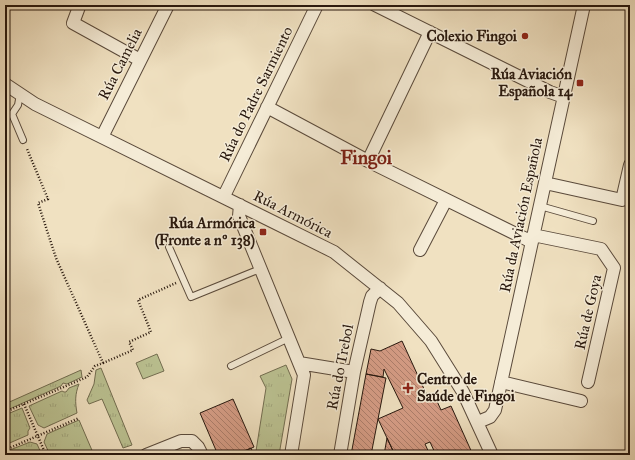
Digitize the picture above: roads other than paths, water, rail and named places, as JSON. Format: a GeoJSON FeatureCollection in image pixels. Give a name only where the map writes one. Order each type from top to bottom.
{"type":"FeatureCollection","features":[{"type":"Feature","properties":{"kind":"street"},"geometry":{"type":"LineString","coordinates":[[75,5],[79,7],[73,23],[140,60]]}},
{"type":"Feature","properties":{"kind":"street","name":"Rúa Camelia"},"geometry":{"type":"LineString","coordinates":[[102,137],[168,5]]}},
{"type":"Feature","properties":{"kind":"street","name":"Rúa do Padre Sarmiento"},"geometry":{"type":"LineString","coordinates":[[224,196],[317,5]]}},
{"type":"Feature","properties":{"kind":"street"},"geometry":{"type":"LineString","coordinates":[[375,5],[550,92],[564,97]]}},
{"type":"Feature","properties":{"kind":"street","name":"Rúa da Aviación Española"},"geometry":{"type":"LineString","coordinates":[[478,422],[490,417],[495,410],[584,5]]}},
{"type":"Feature","properties":{"kind":"street"},"geometry":{"type":"LineString","coordinates":[[368,161],[430,32]]}},
{"type":"Feature","properties":{"kind":"street","name":"Rúa Armórica"},"geometry":{"type":"LineString","coordinates":[[5,84],[35,104],[224,196],[334,252],[398,303],[431,341],[463,392],[492,455]]}},
{"type":"Feature","properties":{"kind":"street","name":"Rúa de Goya"},"geometry":{"type":"LineString","coordinates":[[267,107],[368,161],[446,200],[532,239],[601,250],[614,268],[588,382]]}},
{"type":"Feature","properties":{"kind":"street"},"geometry":{"type":"LineString","coordinates":[[545,183],[622,200],[630,165]]}},
{"type":"Feature","properties":{"kind":"street"},"geometry":{"type":"LineString","coordinates":[[420,250],[446,200]]}},
{"type":"Feature","properties":{"kind":"street"},"geometry":{"type":"LineString","coordinates":[[240,205],[238,216],[304,375],[291,455]]}},
{"type":"Feature","properties":{"kind":"street","name":"Rúa do Trebol"},"geometry":{"type":"LineString","coordinates":[[340,455],[354,372],[370,302],[372,296],[380,288]]}},
{"type":"Feature","properties":{"kind":"street"},"geometry":{"type":"LineString","coordinates":[[299,363],[354,372]]}},
{"type":"Feature","properties":{"kind":"street"},"geometry":{"type":"LineString","coordinates":[[501,382],[581,401]]}},
{"type":"Feature","properties":{"kind":"street"},"geometry":{"type":"LineString","coordinates":[[146,455],[181,441],[192,441],[198,446],[202,455]]}},
{"type":"Feature","properties":{"kind":"lane"},"geometry":{"type":"LineString","coordinates":[[20,94],[18,105],[12,114],[23,140]]}},
{"type":"Feature","properties":{"kind":"lane"},"geometry":{"type":"LineString","coordinates":[[540,206],[593,221]]}},
{"type":"Feature","properties":{"kind":"lane"},"geometry":{"type":"LineString","coordinates":[[169,247],[191,297],[260,270]]}},
{"type":"Feature","properties":{"kind":"lane"},"geometry":{"type":"LineString","coordinates":[[231,366],[289,338]]}},
{"type":"Feature","properties":{"kind":"place","name":"Colexio Fingoi"},"geometry":{"type":"Point","coordinates":[525,36]}},
{"type":"Feature","properties":{"kind":"place","name":"Rúa Aviación Española 14"},"geometry":{"type":"Point","coordinates":[580,83]}},
{"type":"Feature","properties":{"kind":"place","name":"Rúa Armórica (Fronte a nº 138)"},"geometry":{"type":"Point","coordinates":[263,232]}},
{"type":"Feature","properties":{"kind":"place","name":"Centro de Saúde de Fingoi"},"geometry":{"type":"Point","coordinates":[408,388]}},
{"type":"Feature","properties":{"kind":"district","name":"Fingoi"},"geometry":{"type":"Point","coordinates":[366,157]}}]}
